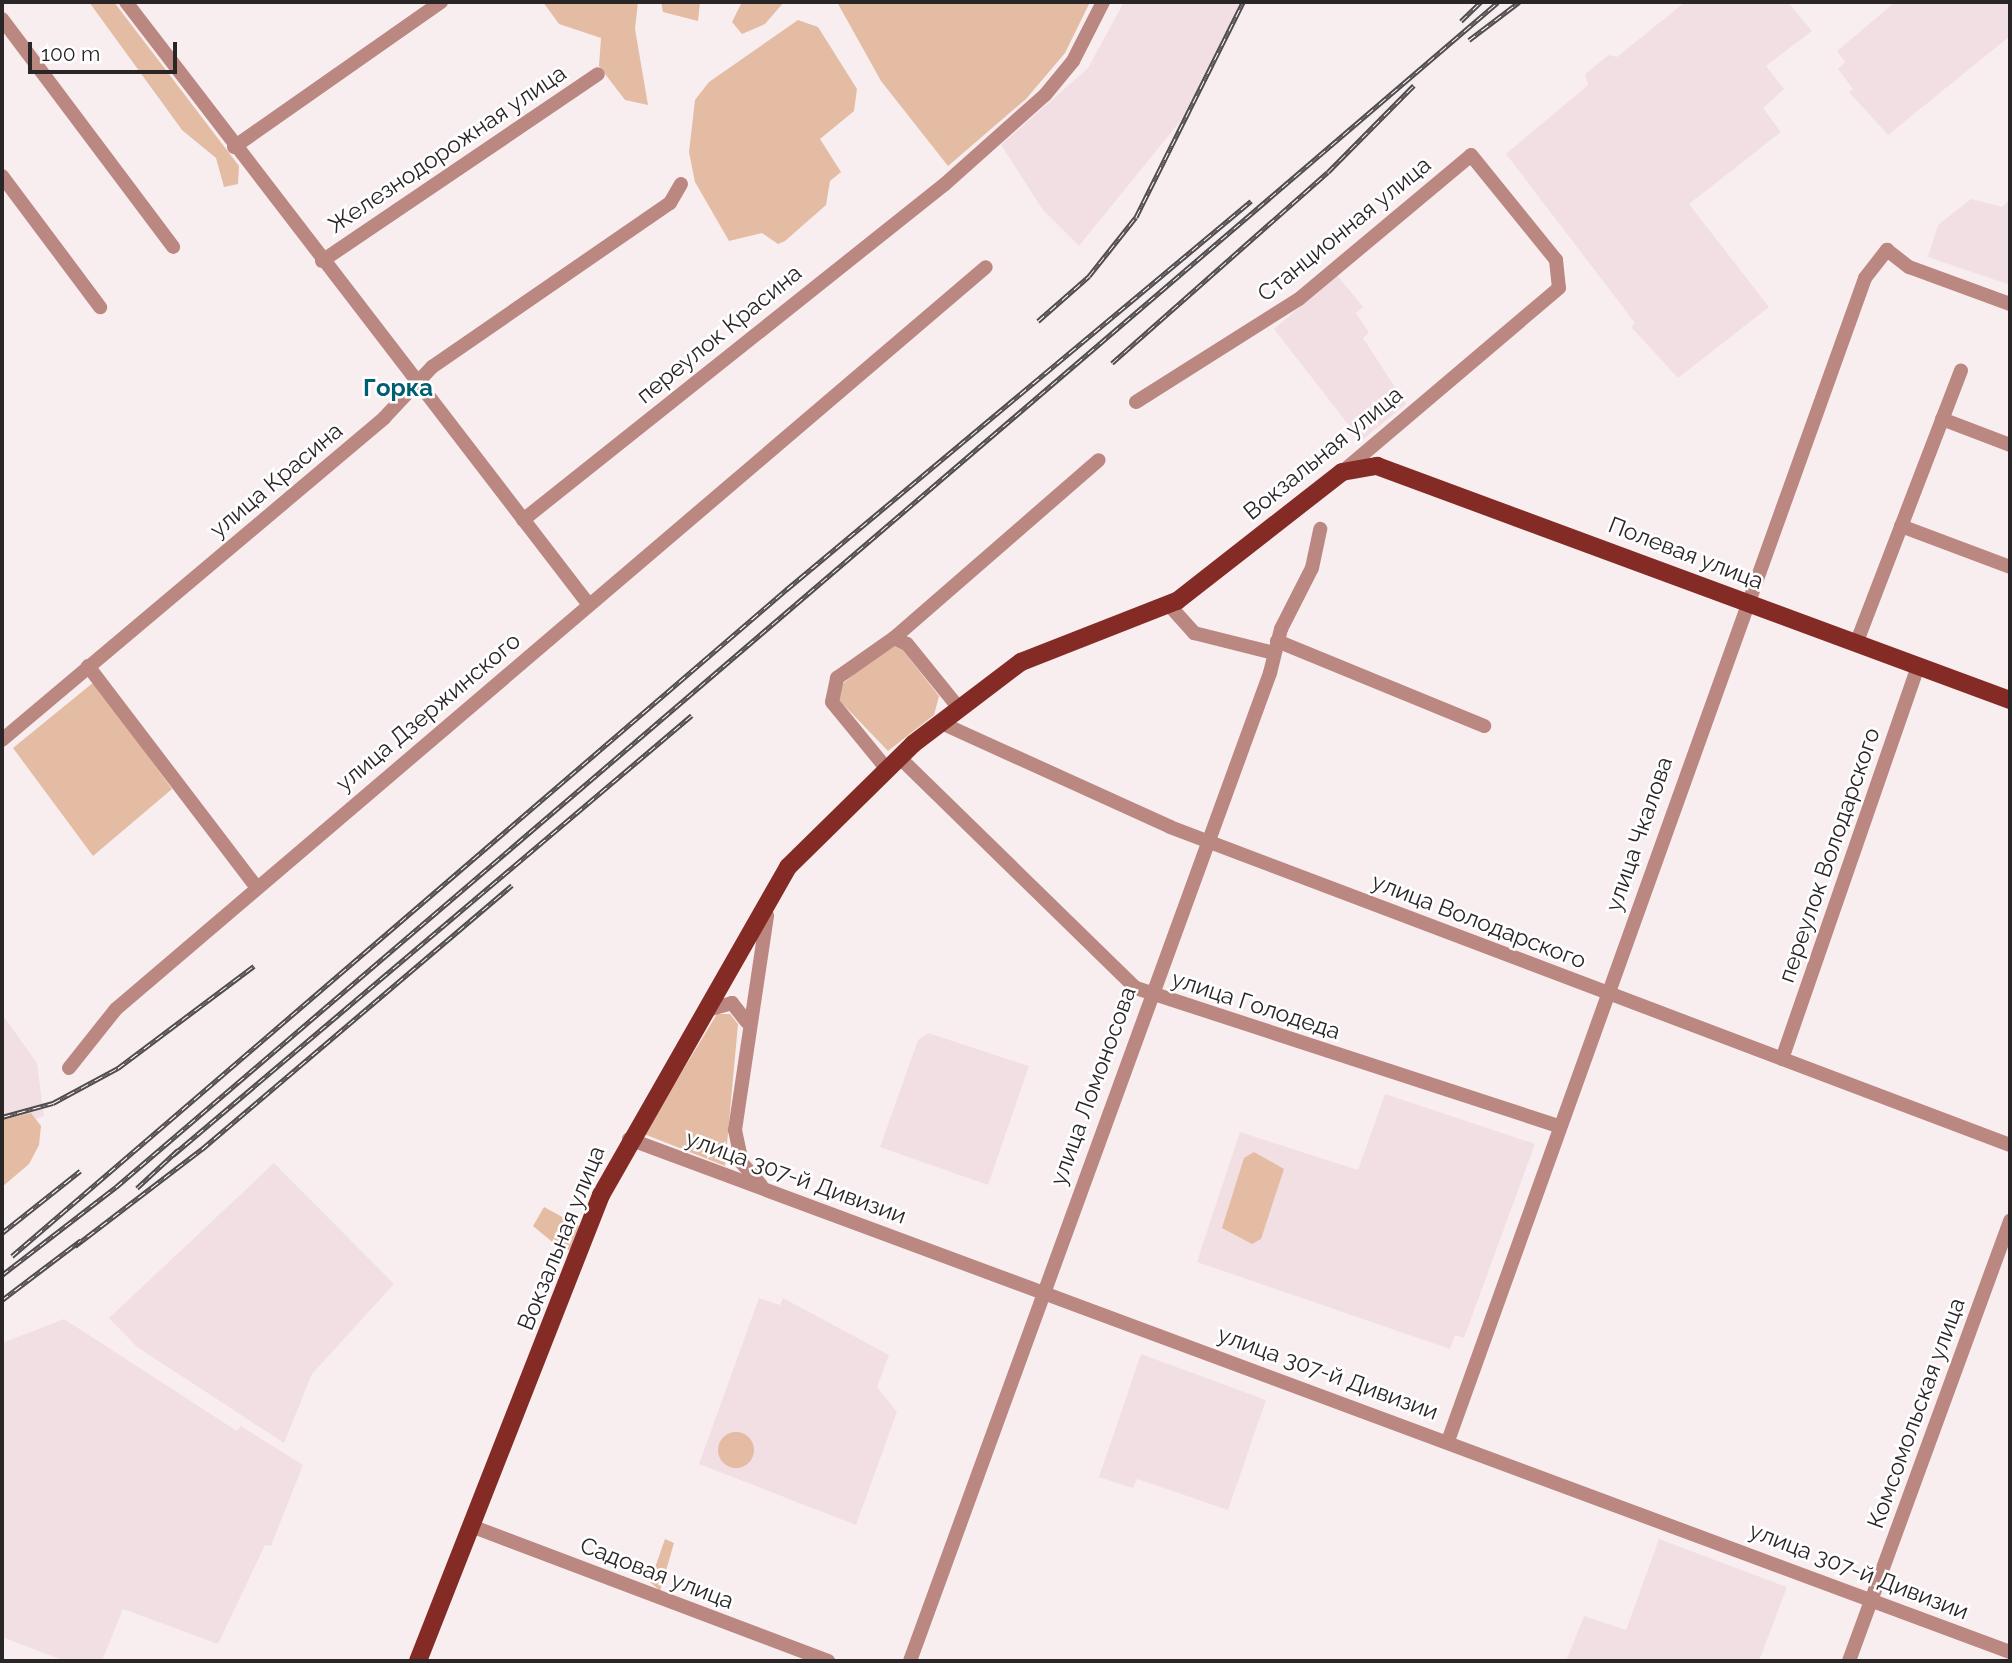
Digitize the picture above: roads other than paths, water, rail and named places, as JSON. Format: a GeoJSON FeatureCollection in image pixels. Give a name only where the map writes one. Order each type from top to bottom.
{"type":"FeatureCollection","features":[{"type":"Feature","properties":{"kind":"main road","name":"Полевая улица"},"geometry":{"type":"LineString","coordinates":[[1342,472],[1390,469],[2010,700]]}},
{"type":"Feature","properties":{"kind":"main road","name":"Вокзальная улица"},"geometry":{"type":"LineString","coordinates":[[418,1661],[629,1139],[711,1009],[775,891],[805,845],[892,763],[958,707],[1043,650],[1168,605],[1342,472]]}},
{"type":"Feature","properties":{"kind":"street"},"geometry":{"type":"LineString","coordinates":[[234,147],[441,2]]}},
{"type":"Feature","properties":{"kind":"street","name":"переулок Красина"},"geometry":{"type":"LineString","coordinates":[[523,520],[945,184],[1056,84],[1103,2]]}},
{"type":"Feature","properties":{"kind":"street","name":"Железнодорожная улица"},"geometry":{"type":"LineString","coordinates":[[131,4],[234,147],[589,605]]}},
{"type":"Feature","properties":{"kind":"street"},"geometry":{"type":"LineString","coordinates":[[2,19],[173,247]]}},
{"type":"Feature","properties":{"kind":"street","name":"Железнодорожная улица"},"geometry":{"type":"LineString","coordinates":[[322,261],[598,74]]}},
{"type":"Feature","properties":{"kind":"street","name":"Станционная улица"},"geometry":{"type":"LineString","coordinates":[[1136,402],[1299,299],[1471,155]]}},
{"type":"Feature","properties":{"kind":"street","name":"Вокзальная улица"},"geometry":{"type":"LineString","coordinates":[[1342,472],[1559,288],[1556,260],[1471,155]]}},
{"type":"Feature","properties":{"kind":"street"},"geometry":{"type":"LineString","coordinates":[[2,176],[100,307]]}},
{"type":"Feature","properties":{"kind":"street","name":"улица Красина"},"geometry":{"type":"LineString","coordinates":[[2,740],[361,439],[416,383],[670,203],[681,184]]}},
{"type":"Feature","properties":{"kind":"street","name":"улица Чкалова"},"geometry":{"type":"LineString","coordinates":[[1448,1441],[1745,602],[1858,293],[1887,250],[1909,267],[2010,304]]}},
{"type":"Feature","properties":{"kind":"street","name":"улица Дзержинского"},"geometry":{"type":"LineString","coordinates":[[69,1068],[116,1009],[826,400],[904,343],[986,267]]}},
{"type":"Feature","properties":{"kind":"street"},"geometry":{"type":"LineString","coordinates":[[1856,644],[1961,370]]}},
{"type":"Feature","properties":{"kind":"street"},"geometry":{"type":"LineString","coordinates":[[1942,419],[2010,445]]}},
{"type":"Feature","properties":{"kind":"street"},"geometry":{"type":"LineString","coordinates":[[1380,439],[1376,458],[1390,469]]}},
{"type":"Feature","properties":{"kind":"street"},"geometry":{"type":"LineString","coordinates":[[892,763],[832,702],[830,687],[875,645],[894,638],[1099,460]]}},
{"type":"Feature","properties":{"kind":"street"},"geometry":{"type":"LineString","coordinates":[[1901,526],[2010,567]]}},
{"type":"Feature","properties":{"kind":"street","name":"улица Ломоносова"},"geometry":{"type":"LineString","coordinates":[[910,1661],[1275,647],[1312,568],[1321,528]]}},
{"type":"Feature","properties":{"kind":"street"},"geometry":{"type":"LineString","coordinates":[[1168,605],[1194,633],[1275,647],[1485,726]]}},
{"type":"Feature","properties":{"kind":"street"},"geometry":{"type":"LineString","coordinates":[[894,638],[906,643],[958,707]]}},
{"type":"Feature","properties":{"kind":"street"},"geometry":{"type":"LineString","coordinates":[[88,666],[257,888]]}},
{"type":"Feature","properties":{"kind":"street","name":"переулок Володарского"},"geometry":{"type":"LineString","coordinates":[[1782,1059],[1918,667]]}},
{"type":"Feature","properties":{"kind":"street","name":"улица Володарского"},"geometry":{"type":"LineString","coordinates":[[939,722],[961,738],[1206,841],[2010,1145]]}},
{"type":"Feature","properties":{"kind":"street","name":"улица Голодеда"},"geometry":{"type":"LineString","coordinates":[[892,763],[1130,984],[1150,995],[1559,1126]]}},
{"type":"Feature","properties":{"kind":"street"},"geometry":{"type":"LineString","coordinates":[[774,1192],[746,1170],[736,1142],[747,1024],[775,891]]}},
{"type":"Feature","properties":{"kind":"street"},"geometry":{"type":"LineString","coordinates":[[711,1009],[732,1003],[747,1024]]}},
{"type":"Feature","properties":{"kind":"street","name":"улица 307-й Дивизии"},"geometry":{"type":"LineString","coordinates":[[629,1139],[2010,1652]]}},
{"type":"Feature","properties":{"kind":"street","name":"Комсомольская улица"},"geometry":{"type":"LineString","coordinates":[[1849,1661],[2010,1220]]}},
{"type":"Feature","properties":{"kind":"street","name":"Садовая улица"},"geometry":{"type":"LineString","coordinates":[[471,1526],[828,1661]]}},
{"type":"Feature","properties":{"kind":"railway"},"geometry":{"type":"LineString","coordinates":[[1038,321],[1089,276],[1136,217],[1243,2]]}},
{"type":"Feature","properties":{"kind":"railway"},"geometry":{"type":"LineString","coordinates":[[1461,21],[1481,2]]}},
{"type":"Feature","properties":{"kind":"railway"},"geometry":{"type":"LineString","coordinates":[[2,1275],[116,1187],[1498,2]]}},
{"type":"Feature","properties":{"kind":"railway"},"geometry":{"type":"LineString","coordinates":[[1469,40],[1519,2]]}},
{"type":"Feature","properties":{"kind":"railway"},"geometry":{"type":"LineString","coordinates":[[1112,363],[1328,172],[1414,85]]}},
{"type":"Feature","properties":{"kind":"railway"},"geometry":{"type":"LineString","coordinates":[[12,1256],[787,589],[1251,201]]}},
{"type":"Feature","properties":{"kind":"railway"},"geometry":{"type":"LineString","coordinates":[[173,1155],[692,715]]}},
{"type":"Feature","properties":{"kind":"railway"},"geometry":{"type":"LineString","coordinates":[[75,1246],[202,1149],[512,885]]}},
{"type":"Feature","properties":{"kind":"railway"},"geometry":{"type":"LineString","coordinates":[[2,1117],[53,1103],[118,1068],[254,966]]}},
{"type":"Feature","properties":{"kind":"railway"},"geometry":{"type":"LineString","coordinates":[[137,1188],[178,1150]]}},
{"type":"Feature","properties":{"kind":"railway"},"geometry":{"type":"LineString","coordinates":[[2,1233],[80,1171]]}},
{"type":"Feature","properties":{"kind":"railway"},"geometry":{"type":"LineString","coordinates":[[2,1300],[81,1240]]}},
{"type":"Feature","properties":{"kind":"district","name":"Горка"},"geometry":{"type":"Point","coordinates":[398,388]}}]}
